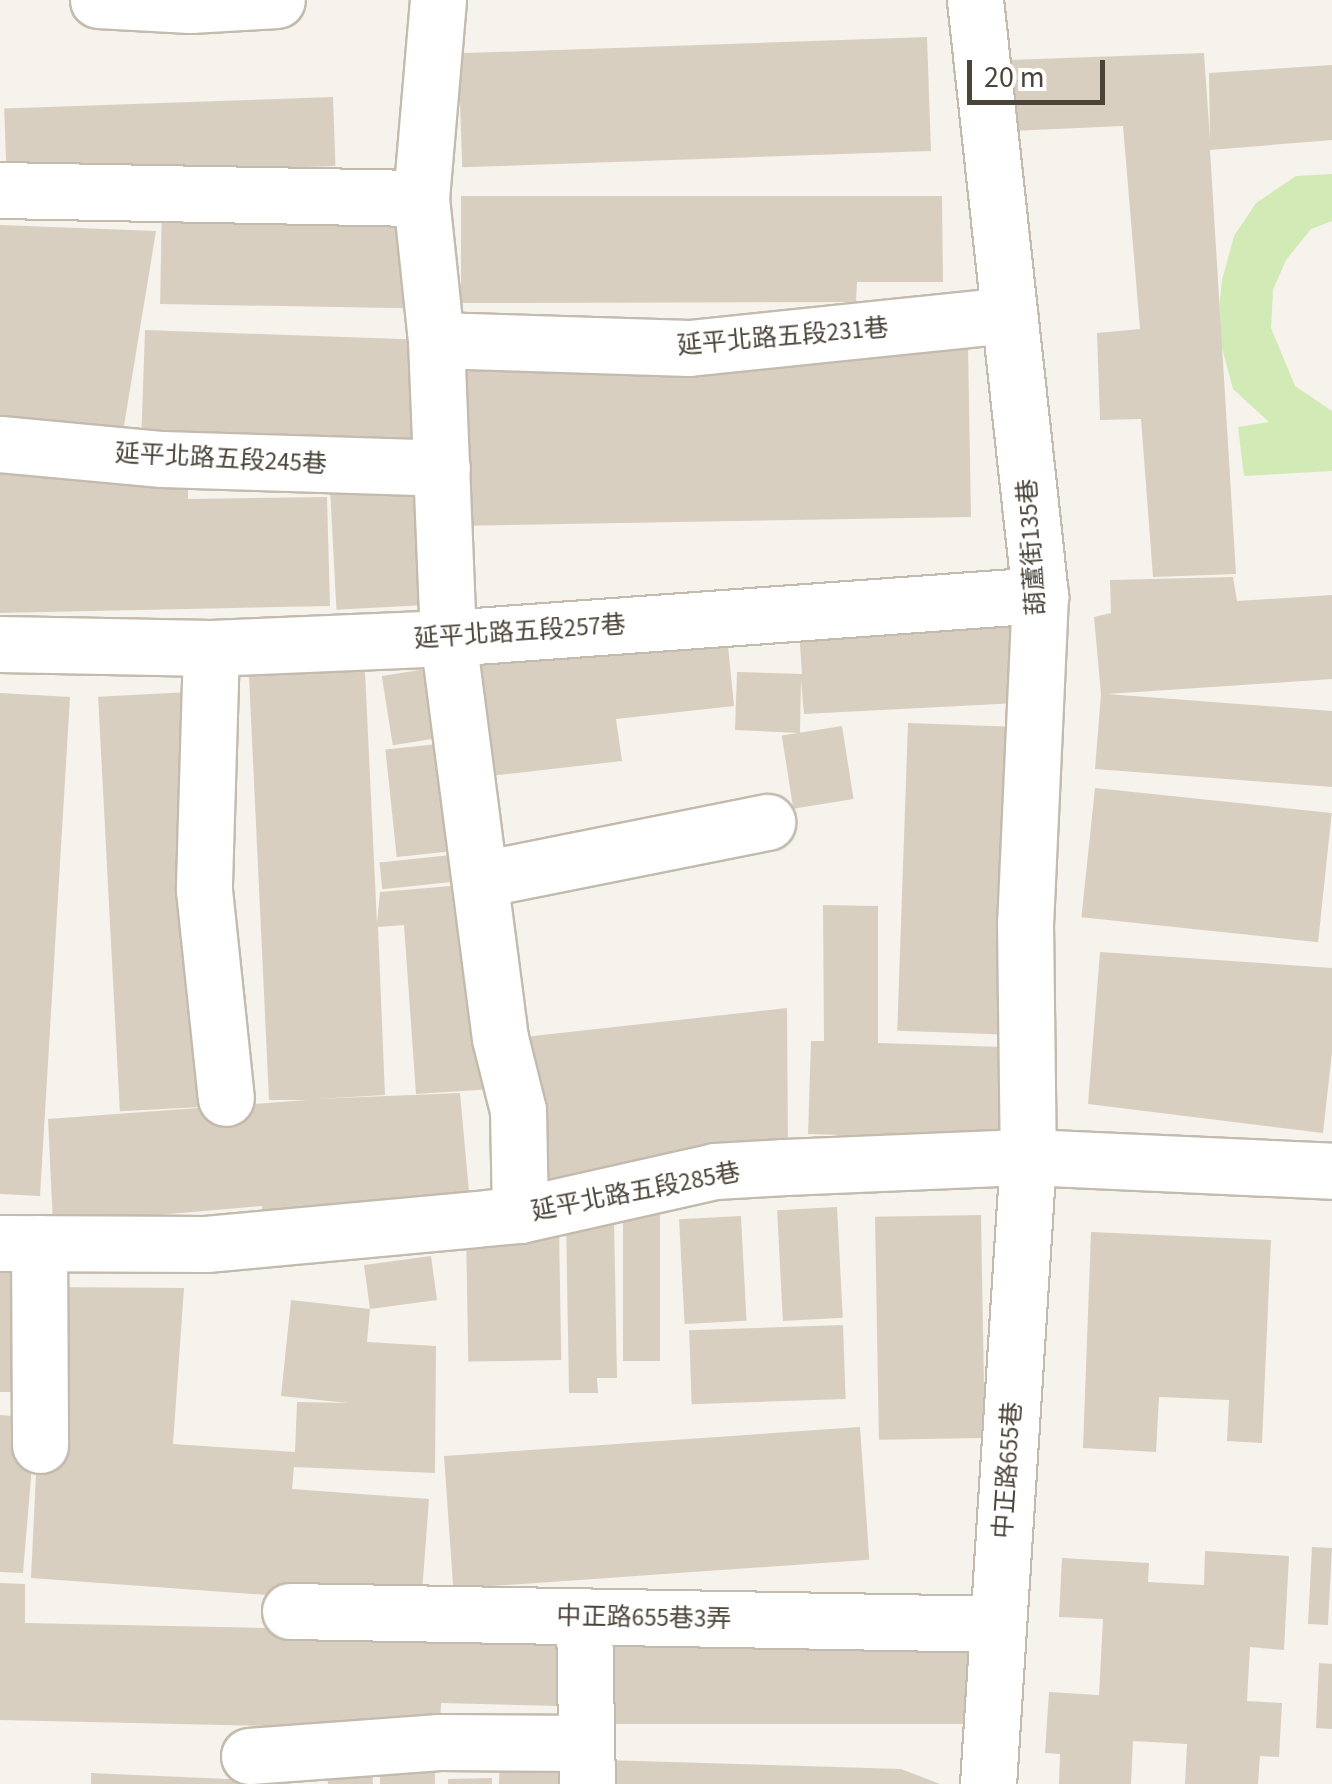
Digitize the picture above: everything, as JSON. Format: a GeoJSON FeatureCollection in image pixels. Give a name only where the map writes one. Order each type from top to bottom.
{"type":"FeatureCollection","features":[{"type":"Feature","properties":{"kind":"street"},"geometry":{"type":"LineString","coordinates":[[98,0],[190,5],[277,0]]}},
{"type":"Feature","properties":{"kind":"street"},"geometry":{"type":"LineString","coordinates":[[438,0],[421,198],[436,340],[448,638],[500,1038],[518,1110],[520,1215]]}},
{"type":"Feature","properties":{"kind":"street","name":"葫蘆街135巷"},"geometry":{"type":"LineString","coordinates":[[975,0],[1040,594],[1025,923],[1028,1157]]}},
{"type":"Feature","properties":{"kind":"street"},"geometry":{"type":"LineString","coordinates":[[0,190],[421,198]]}},
{"type":"Feature","properties":{"kind":"street","name":"延平北路五段231巷"},"geometry":{"type":"LineString","coordinates":[[436,340],[689,348],[1009,314]]}},
{"type":"Feature","properties":{"kind":"street","name":"延平北路五段245巷"},"geometry":{"type":"LineString","coordinates":[[0,444],[162,458],[442,468]]}},
{"type":"Feature","properties":{"kind":"street","name":"延平北路五段257巷"},"geometry":{"type":"LineString","coordinates":[[0,644],[211,648],[448,638],[1040,594]]}},
{"type":"Feature","properties":{"kind":"street"},"geometry":{"type":"LineString","coordinates":[[211,648],[204,890],[226,1098]]}},
{"type":"Feature","properties":{"kind":"street"},"geometry":{"type":"LineString","coordinates":[[482,879],[768,822]]}},
{"type":"Feature","properties":{"kind":"street","name":"延平北路五段285巷"},"geometry":{"type":"LineString","coordinates":[[20,1243],[206,1244],[520,1215],[715,1171],[1028,1157],[1332,1172]]}},
{"type":"Feature","properties":{"kind":"street","name":"中正路655巷"},"geometry":{"type":"LineString","coordinates":[[988,1784],[1028,1157]]}},
{"type":"Feature","properties":{"kind":"street"},"geometry":{"type":"LineString","coordinates":[[20,1243],[40,1445]]}},
{"type":"Feature","properties":{"kind":"street","name":"中正路655巷3弄"},"geometry":{"type":"LineString","coordinates":[[290,1610],[998,1624]]}},
{"type":"Feature","properties":{"kind":"street"},"geometry":{"type":"LineString","coordinates":[[249,1756],[439,1742],[586,1763],[584,1617]]}},
{"type":"Feature","properties":{"kind":"green space"},"geometry":{"type":"Polygon","coordinates":[[[1332,174],[1332,221],[1311,229],[1286,260],[1273,290],[1271,328],[1295,386],[1332,411],[1332,471],[1244,476],[1238,427],[1269,422],[1233,389],[1217,329],[1222,280],[1234,236],[1256,203],[1296,176],[1332,174]]]}},
{"type":"Feature","properties":{"kind":"building"},"geometry":{"type":"Polygon","coordinates":[[[927,37],[931,151],[462,167],[458,53],[927,37]]]}},
{"type":"Feature","properties":{"kind":"building"},"geometry":{"type":"Polygon","coordinates":[[[1204,53],[1210,140],[1209,73],[1332,65],[1332,140],[1210,150],[1236,574],[1153,577],[1141,419],[1100,420],[1097,333],[1140,329],[1123,126],[1013,131],[1011,60],[1204,53]]]}},
{"type":"Feature","properties":{"kind":"building"},"geometry":{"type":"Polygon","coordinates":[[[333,97],[335,166],[7,177],[4,108],[333,97]]]}},
{"type":"Feature","properties":{"kind":"building"},"geometry":{"type":"Polygon","coordinates":[[[461,196],[942,196],[943,282],[857,282],[856,302],[461,303],[461,196]]]}},
{"type":"Feature","properties":{"kind":"building"},"geometry":{"type":"Polygon","coordinates":[[[162,197],[409,201],[407,308],[160,304],[162,197]]]}},
{"type":"Feature","properties":{"kind":"building"},"geometry":{"type":"Polygon","coordinates":[[[0,225],[156,231],[123,432],[0,431],[0,225]]]}},
{"type":"Feature","properties":{"kind":"building"},"geometry":{"type":"Polygon","coordinates":[[[145,330],[422,340],[418,446],[141,436],[145,330]]]}},
{"type":"Feature","properties":{"kind":"building"},"geometry":{"type":"Polygon","coordinates":[[[968,346],[971,517],[454,526],[451,355],[968,346]]]}},
{"type":"Feature","properties":{"kind":"building"},"geometry":{"type":"Polygon","coordinates":[[[188,471],[188,499],[327,497],[330,606],[0,613],[0,474],[188,471]]]}},
{"type":"Feature","properties":{"kind":"building"},"geometry":{"type":"Polygon","coordinates":[[[423,485],[429,605],[336,610],[330,490],[423,485]]]}},
{"type":"Feature","properties":{"kind":"building"},"geometry":{"type":"Polygon","coordinates":[[[1233,577],[1237,601],[1332,595],[1332,679],[1107,694],[1332,711],[1332,787],[1095,769],[1101,694],[1094,617],[1111,613],[1110,580],[1233,577]]]}},
{"type":"Feature","properties":{"kind":"building"},"geometry":{"type":"Polygon","coordinates":[[[1015,620],[1020,703],[804,714],[801,680],[800,733],[735,730],[737,672],[802,674],[799,631],[1015,620]]]}},
{"type":"Feature","properties":{"kind":"building"},"geometry":{"type":"Polygon","coordinates":[[[727,636],[734,706],[616,719],[622,761],[481,777],[463,663],[727,636]]]}},
{"type":"Feature","properties":{"kind":"building"},"geometry":{"type":"Polygon","coordinates":[[[445,666],[456,735],[393,745],[382,676],[445,666]]]}},
{"type":"Feature","properties":{"kind":"building"},"geometry":{"type":"Polygon","coordinates":[[[365,671],[377,924],[380,892],[474,884],[494,1089],[416,1094],[404,925],[378,927],[385,1095],[315,1099],[460,1093],[469,1192],[263,1219],[262,1206],[53,1224],[48,1119],[307,1100],[269,1100],[249,676],[365,671]]]}},
{"type":"Feature","properties":{"kind":"building"},"geometry":{"type":"Polygon","coordinates":[[[189,692],[211,1106],[120,1111],[98,697],[189,692]]]}},
{"type":"Feature","properties":{"kind":"building"},"geometry":{"type":"Polygon","coordinates":[[[0,693],[70,697],[40,1196],[0,1194],[0,693]]]}},
{"type":"Feature","properties":{"kind":"building"},"geometry":{"type":"Polygon","coordinates":[[[908,723],[1013,727],[1002,1034],[897,1031],[908,723]]]}},
{"type":"Feature","properties":{"kind":"building"},"geometry":{"type":"Polygon","coordinates":[[[842,726],[854,799],[793,809],[782,736],[842,726]]]}},
{"type":"Feature","properties":{"kind":"building"},"geometry":{"type":"Polygon","coordinates":[[[457,742],[468,849],[397,857],[385,750],[457,742]]]}},
{"type":"Feature","properties":{"kind":"building"},"geometry":{"type":"Polygon","coordinates":[[[1095,788],[1332,813],[1318,942],[1081,917],[1095,788]]]}},
{"type":"Feature","properties":{"kind":"building"},"geometry":{"type":"Polygon","coordinates":[[[470,853],[473,880],[382,889],[379,863],[470,853]]]}},
{"type":"Feature","properties":{"kind":"building"},"geometry":{"type":"Polygon","coordinates":[[[823,905],[878,906],[878,1043],[1004,1047],[1002,1140],[808,1134],[811,1041],[824,1041],[823,905]]]}},
{"type":"Feature","properties":{"kind":"building"},"geometry":{"type":"Polygon","coordinates":[[[1100,952],[1332,968],[1332,1052],[1323,1133],[1088,1104],[1100,952]]]}},
{"type":"Feature","properties":{"kind":"building"},"geometry":{"type":"Polygon","coordinates":[[[787,1008],[788,1151],[552,1187],[542,1154],[524,1037],[787,1008]]]}},
{"type":"Feature","properties":{"kind":"building"},"geometry":{"type":"Polygon","coordinates":[[[837,1207],[843,1318],[783,1321],[777,1210],[837,1207]]]}},
{"type":"Feature","properties":{"kind":"building"},"geometry":{"type":"Polygon","coordinates":[[[623,1212],[660,1212],[660,1361],[623,1361],[623,1212]]]}},
{"type":"Feature","properties":{"kind":"building"},"geometry":{"type":"Polygon","coordinates":[[[981,1215],[985,1438],[879,1440],[875,1217],[981,1215]]]}},
{"type":"Feature","properties":{"kind":"building"},"geometry":{"type":"Polygon","coordinates":[[[741,1216],[746,1321],[685,1324],[679,1219],[741,1216]]]}},
{"type":"Feature","properties":{"kind":"building"},"geometry":{"type":"Polygon","coordinates":[[[614,1217],[617,1378],[597,1378],[598,1393],[569,1393],[566,1218],[614,1217]]]}},
{"type":"Feature","properties":{"kind":"building"},"geometry":{"type":"Polygon","coordinates":[[[559,1228],[561,1360],[468,1362],[466,1230],[559,1228]]]}},
{"type":"Feature","properties":{"kind":"building"},"geometry":{"type":"Polygon","coordinates":[[[1091,1232],[1271,1240],[1262,1443],[1227,1441],[1229,1400],[1159,1397],[1156,1452],[1083,1448],[1091,1232]]]}},
{"type":"Feature","properties":{"kind":"building"},"geometry":{"type":"Polygon","coordinates":[[[431,1256],[437,1300],[370,1309],[364,1265],[431,1256]]]}},
{"type":"Feature","properties":{"kind":"building"},"geometry":{"type":"Polygon","coordinates":[[[0,1269],[30,1269],[30,1392],[0,1392],[0,1269]]]}},
{"type":"Feature","properties":{"kind":"building"},"geometry":{"type":"Polygon","coordinates":[[[45,1287],[184,1288],[173,1444],[295,1452],[297,1402],[348,1403],[281,1396],[291,1300],[370,1309],[367,1342],[436,1346],[435,1473],[294,1467],[292,1489],[429,1499],[421,1606],[31,1578],[45,1287]]]}},
{"type":"Feature","properties":{"kind":"building"},"geometry":{"type":"Polygon","coordinates":[[[843,1325],[846,1399],[692,1404],[689,1330],[843,1325]]]}},
{"type":"Feature","properties":{"kind":"building"},"geometry":{"type":"Polygon","coordinates":[[[0,1415],[36,1418],[23,1573],[0,1572],[0,1415]]]}},
{"type":"Feature","properties":{"kind":"building"},"geometry":{"type":"Polygon","coordinates":[[[860,1427],[869,1560],[453,1589],[444,1456],[860,1427]]]}},
{"type":"Feature","properties":{"kind":"building"},"geometry":{"type":"Polygon","coordinates":[[[1312,1547],[1332,1548],[1328,1625],[1308,1624],[1312,1547]]]}},
{"type":"Feature","properties":{"kind":"building"},"geometry":{"type":"Polygon","coordinates":[[[1205,1551],[1289,1556],[1284,1650],[1250,1647],[1247,1701],[1282,1703],[1279,1757],[1260,1756],[1258,1784],[1185,1784],[1187,1744],[1133,1741],[1131,1784],[1059,1784],[1060,1754],[1045,1753],[1049,1692],[1099,1695],[1103,1619],[1059,1617],[1062,1558],[1149,1563],[1148,1582],[1204,1585],[1205,1551]]]}},
{"type":"Feature","properties":{"kind":"building"},"geometry":{"type":"Polygon","coordinates":[[[0,1583],[25,1584],[25,1623],[558,1634],[557,1706],[441,1703],[440,1730],[0,1720],[0,1583]]]}},
{"type":"Feature","properties":{"kind":"building"},"geometry":{"type":"Polygon","coordinates":[[[591,1631],[971,1631],[971,1724],[591,1724],[591,1631]]]}},
{"type":"Feature","properties":{"kind":"building"},"geometry":{"type":"Polygon","coordinates":[[[1319,1663],[1332,1664],[1332,1729],[1316,1728],[1319,1663]]]}},
{"type":"Feature","properties":{"kind":"building"},"geometry":{"type":"Polygon","coordinates":[[[500,1754],[577,1758],[574,1784],[499,1784],[500,1754]]]}},
{"type":"Feature","properties":{"kind":"building"},"geometry":{"type":"Polygon","coordinates":[[[603,1760],[901,1769],[940,1784],[602,1784],[603,1760]]]}},
{"type":"Feature","properties":{"kind":"building"},"geometry":{"type":"Polygon","coordinates":[[[380,1766],[435,1766],[435,1784],[380,1784],[380,1766]]]}},
{"type":"Feature","properties":{"kind":"building"},"geometry":{"type":"Polygon","coordinates":[[[372,1770],[373,1784],[328,1784],[327,1773],[372,1770]]]}},
{"type":"Feature","properties":{"kind":"building"},"geometry":{"type":"Polygon","coordinates":[[[91,1773],[273,1781],[273,1784],[91,1784],[91,1773]]]}},
{"type":"Feature","properties":{"kind":"building"},"geometry":{"type":"Polygon","coordinates":[[[492,1778],[492,1784],[448,1784],[448,1779],[492,1778]]]}}]}
